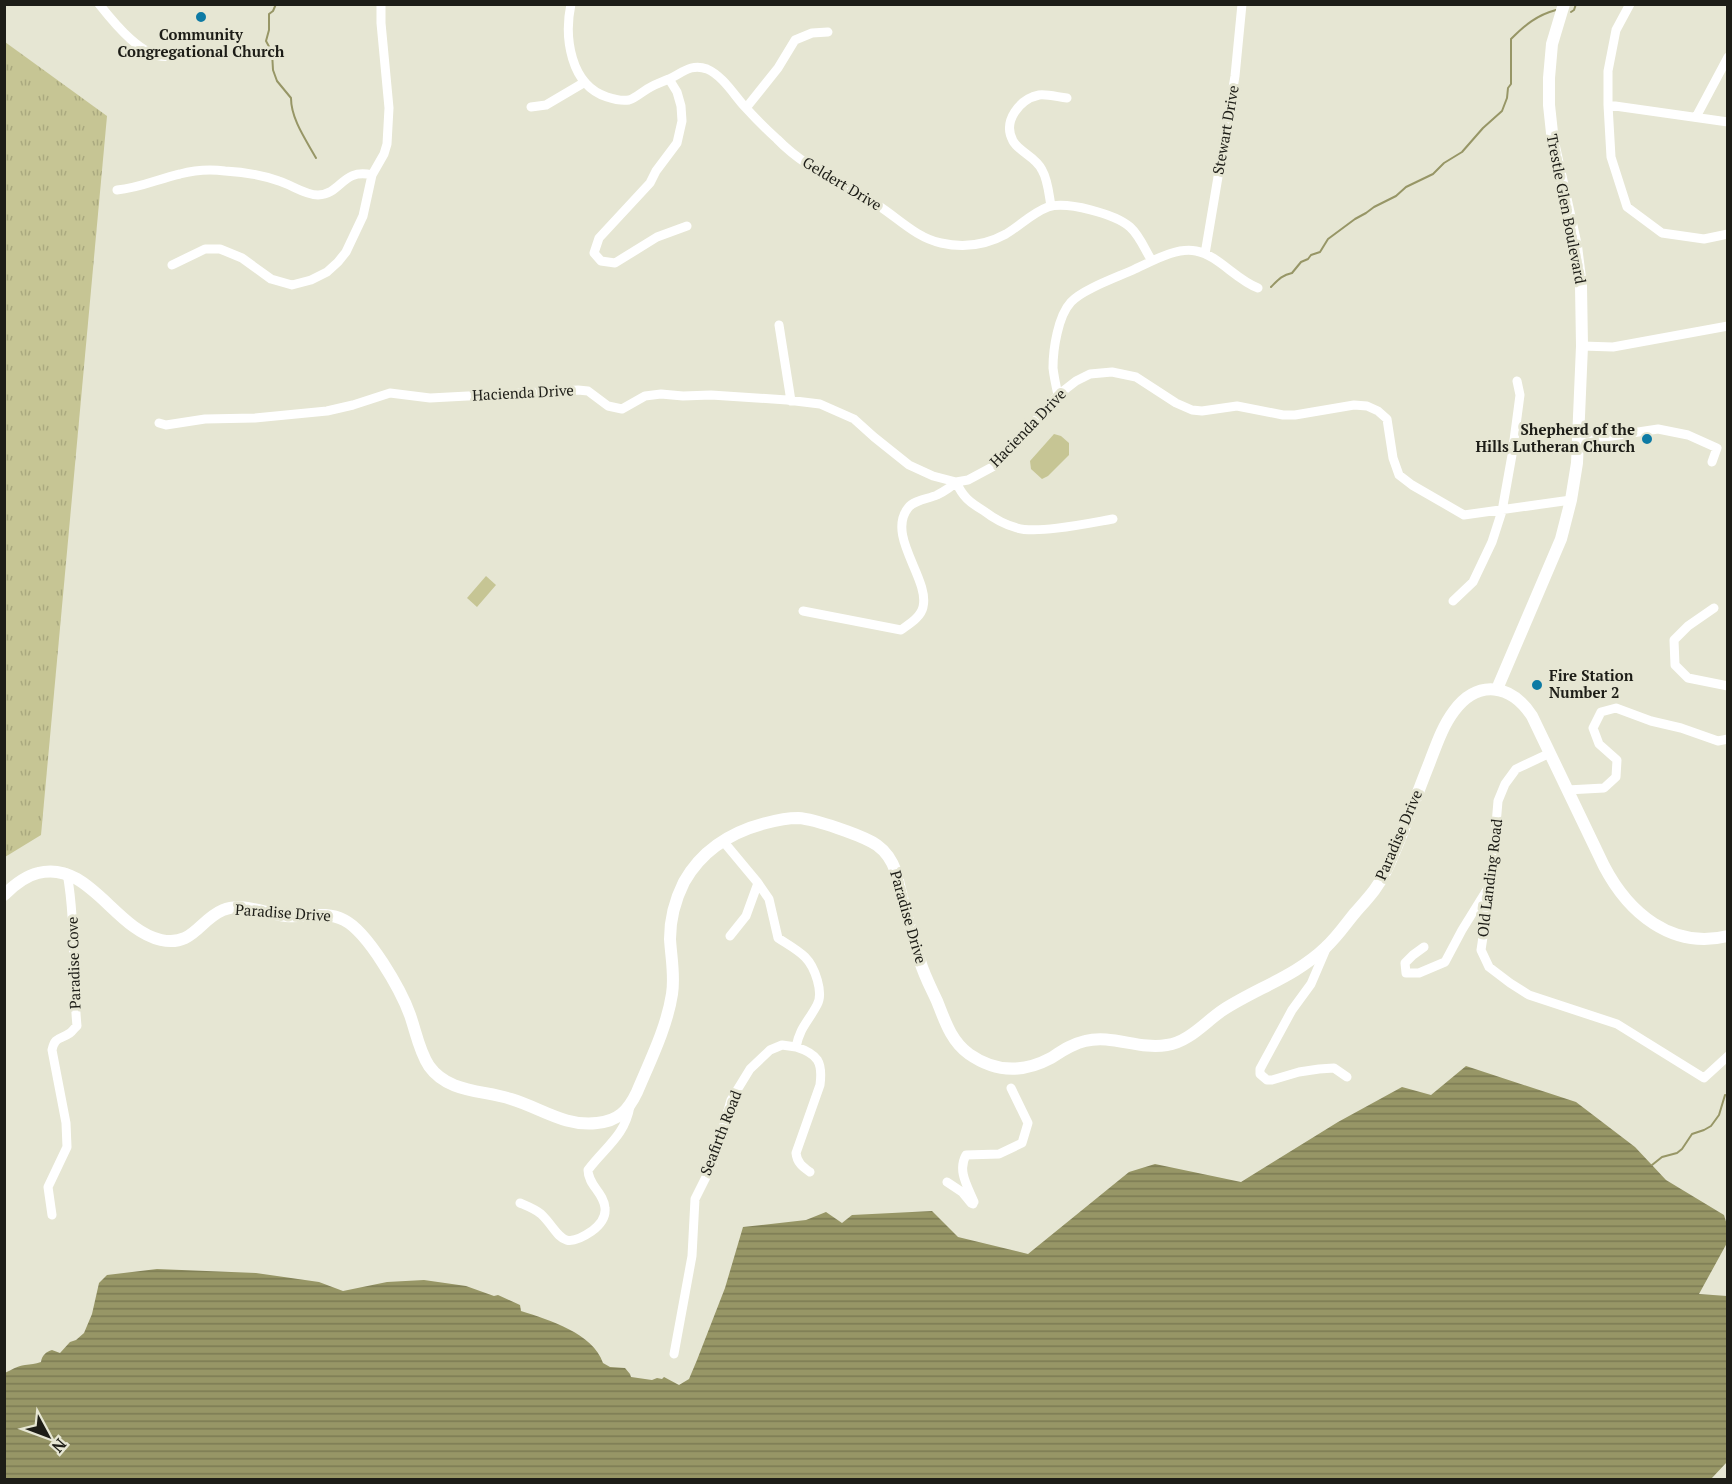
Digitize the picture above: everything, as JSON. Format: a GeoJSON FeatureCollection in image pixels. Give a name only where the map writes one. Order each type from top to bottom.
{"type":"FeatureCollection","features":[{"type":"Feature","properties":{"kind":"street"},"geometry":{"type":"LineString","coordinates":[[99,4],[123,31],[146,51],[158,57],[171,56]]}},
{"type":"Feature","properties":{"kind":"street"},"geometry":{"type":"LineString","coordinates":[[172,265],[205,249],[220,249],[242,258],[271,279],[292,285],[327,272],[338,262],[346,252],[365,208],[372,175],[384,154],[388,138],[381,4]]}},
{"type":"Feature","properties":{"kind":"street"},"geometry":{"type":"LineString","coordinates":[[531,106],[546,105],[585,82],[570,51],[568,33],[571,4]]}},
{"type":"Feature","properties":{"kind":"street","name":"Stewart Drive"},"geometry":{"type":"LineString","coordinates":[[1205,254],[1235,76],[1242,4]]}},
{"type":"Feature","properties":{"kind":"street","name":"Trestle Glen Boulevard"},"geometry":{"type":"LineString","coordinates":[[1497,689],[1563,532],[1577,463],[1582,346],[1580,273],[1553,142],[1549,105],[1552,44],[1564,4]]}},
{"type":"Feature","properties":{"kind":"street"},"geometry":{"type":"LineString","coordinates":[[1630,4],[1616,30],[1608,70],[1611,157],[1627,207],[1662,233],[1704,239],[1728,234]]}},
{"type":"Feature","properties":{"kind":"street"},"geometry":{"type":"LineString","coordinates":[[746,108],[778,68],[795,40],[812,33],[828,32]]}},
{"type":"Feature","properties":{"kind":"street"},"geometry":{"type":"LineString","coordinates":[[1696,117],[1728,57]]}},
{"type":"Feature","properties":{"kind":"street","name":"Geldert Drive"},"geometry":{"type":"LineString","coordinates":[[585,82],[587,86],[602,95],[630,100],[656,83],[669,79],[684,70],[695,66],[708,70],[726,85],[746,108],[800,160],[878,205],[916,232],[939,243],[962,246],[992,240],[1007,233],[1030,216],[1051,206]]}},
{"type":"Feature","properties":{"kind":"street"},"geometry":{"type":"LineString","coordinates":[[669,79],[677,92],[681,106],[682,121],[677,143],[650,183],[599,238],[594,253],[601,261],[615,263],[657,237],[687,226]]}},
{"type":"Feature","properties":{"kind":"street"},"geometry":{"type":"LineString","coordinates":[[1066,98],[1040,95],[1028,99],[1010,118],[1013,141],[1042,169],[1051,206],[1080,208],[1125,223],[1135,233],[1152,261]]}},
{"type":"Feature","properties":{"kind":"street"},"geometry":{"type":"LineString","coordinates":[[1608,105],[1728,122]]}},
{"type":"Feature","properties":{"kind":"street"},"geometry":{"type":"LineString","coordinates":[[117,190],[146,185],[180,174],[218,170],[260,176],[280,181],[310,194],[320,195],[330,192],[352,175],[372,175]]}},
{"type":"Feature","properties":{"kind":"street"},"geometry":{"type":"LineString","coordinates":[[1058,395],[1053,368],[1058,328],[1070,303],[1081,295],[1152,261],[1182,251],[1193,250],[1205,254],[1244,282],[1258,288]]}},
{"type":"Feature","properties":{"kind":"street"},"geometry":{"type":"LineString","coordinates":[[779,325],[791,400]]}},
{"type":"Feature","properties":{"kind":"street"},"geometry":{"type":"LineString","coordinates":[[1582,346],[1613,347],[1728,326]]}},
{"type":"Feature","properties":{"kind":"street","name":"Hacienda Drive"},"geometry":{"type":"LineString","coordinates":[[159,423],[166,425],[205,419],[255,418],[327,411],[390,393],[430,398],[578,390],[588,391],[608,406],[622,409],[645,396],[661,394],[791,400],[820,404],[854,419],[909,465],[933,476],[956,482],[968,480],[996,465],[1058,395],[1076,381],[1090,374],[1112,372],[1136,377],[1176,403],[1192,410],[1202,411],[1237,406],[1294,415],[1354,405],[1367,406],[1378,411],[1387,419],[1393,458],[1399,475],[1464,515],[1570,500]]}},
{"type":"Feature","properties":{"kind":"street"},"geometry":{"type":"LineString","coordinates":[[1453,601],[1473,582],[1492,542],[1502,511],[1519,405],[1520,395],[1517,381]]}},
{"type":"Feature","properties":{"kind":"street"},"geometry":{"type":"LineString","coordinates":[[1579,441],[1658,429],[1688,435],[1717,448],[1712,462]]}},
{"type":"Feature","properties":{"kind":"street"},"geometry":{"type":"LineString","coordinates":[[803,611],[901,630],[915,621],[923,607],[922,592],[903,541],[902,521],[908,507],[949,489],[956,482],[963,496],[973,505],[990,516],[1017,528],[1036,529],[1113,519]]}},
{"type":"Feature","properties":{"kind":"street"},"geometry":{"type":"LineString","coordinates":[[1713,608],[1688,626],[1674,640],[1675,665],[1688,678],[1728,686]]}},
{"type":"Feature","properties":{"kind":"street","name":"Paradise Drive"},"geometry":{"type":"LineString","coordinates":[[66,873],[83,882],[138,930],[165,941],[190,936],[216,914],[236,908],[284,916],[337,917],[360,933],[391,978],[406,1005],[425,1059],[443,1080],[462,1088],[513,1099],[559,1119],[586,1125],[608,1122],[623,1114],[630,1106],[670,1003],[673,978],[670,929],[677,899],[694,866],[710,850],[740,831],[769,822],[801,818],[863,837],[886,852],[896,872],[920,963],[951,1034],[957,1043],[979,1060],[1000,1068],[1029,1067],[1041,1063],[1069,1046],[1088,1040],[1162,1046],[1178,1042],[1193,1033],[1222,1010],[1299,968],[1327,947],[1372,894],[1385,873],[1435,748],[1450,717],[1462,702],[1473,694],[1485,689],[1497,689]]}},
{"type":"Feature","properties":{"kind":"street"},"geometry":{"type":"LineString","coordinates":[[1497,689],[1512,695],[1525,705],[1538,727],[1608,873],[1622,895],[1637,912],[1659,927],[1677,934],[1701,938],[1728,936]]}},
{"type":"Feature","properties":{"kind":"street"},"geometry":{"type":"LineString","coordinates":[[1567,790],[1604,788],[1616,777],[1617,760],[1599,744],[1593,728],[1601,711],[1616,708],[1718,741],[1728,739]]}},
{"type":"Feature","properties":{"kind":"street","name":"Old Landing Road"},"geometry":{"type":"LineString","coordinates":[[1550,753],[1516,769],[1505,784],[1498,801],[1491,884],[1481,950],[1489,968],[1529,995],[1617,1024],[1704,1078],[1728,1056]]}},
{"type":"Feature","properties":{"kind":"street"},"geometry":{"type":"LineString","coordinates":[[734,854],[740,831]]}},
{"type":"Feature","properties":{"kind":"street"},"geometry":{"type":"LineString","coordinates":[[723,841],[769,899],[778,938],[806,958],[814,970],[821,995],[818,1004],[802,1026],[796,1047],[813,1054],[821,1074],[820,1085],[796,1153],[801,1166],[810,1172]]}},
{"type":"Feature","properties":{"kind":"street"},"geometry":{"type":"LineString","coordinates":[[4,895],[32,874],[50,871],[66,873]]}},
{"type":"Feature","properties":{"kind":"street","name":"Paradise Cove"},"geometry":{"type":"LineString","coordinates":[[52,1215],[48,1187],[67,1147],[66,1123],[52,1050],[59,1037],[69,1034],[77,1026],[72,912],[66,873]]}},
{"type":"Feature","properties":{"kind":"street"},"geometry":{"type":"LineString","coordinates":[[730,936],[746,916],[758,883]]}},
{"type":"Feature","properties":{"kind":"street"},"geometry":{"type":"LineString","coordinates":[[1424,947],[1405,963],[1407,973],[1419,973],[1445,962],[1491,884]]}},
{"type":"Feature","properties":{"kind":"street"},"geometry":{"type":"LineString","coordinates":[[1327,947],[1311,984],[1292,1010],[1260,1069],[1260,1074],[1267,1080],[1272,1080],[1299,1072],[1334,1068],[1347,1077]]}},
{"type":"Feature","properties":{"kind":"street","name":"Seafirth Road"},"geometry":{"type":"LineString","coordinates":[[674,1354],[692,1256],[695,1199],[713,1162],[731,1100],[750,1069],[770,1050],[782,1045],[796,1047]]}},
{"type":"Feature","properties":{"kind":"street"},"geometry":{"type":"LineString","coordinates":[[947,1182],[962,1192],[971,1203],[974,1203],[962,1166],[966,1155],[999,1154],[1022,1143],[1028,1123],[1011,1088]]}},
{"type":"Feature","properties":{"kind":"street"},"geometry":{"type":"LineString","coordinates":[[520,1203],[540,1214],[556,1234],[565,1240],[576,1239],[594,1229],[603,1219],[605,1206],[588,1170],[620,1135],[628,1118],[630,1106]]}},
{"type":"Feature","properties":{"kind":"green space"},"geometry":{"type":"Polygon","coordinates":[[[5,42],[107,116],[41,835],[5,857],[5,42]]]}},
{"type":"Feature","properties":{"kind":"green space"},"geometry":{"type":"Polygon","coordinates":[[[1054,434],[1061,436],[1069,443],[1069,455],[1042,479],[1031,469],[1030,461],[1054,434]]]}},
{"type":"Feature","properties":{"kind":"green space"},"geometry":{"type":"Polygon","coordinates":[[[486,576],[496,585],[477,607],[467,598],[486,576]]]}},
{"type":"Feature","properties":{"kind":"shaded area"},"geometry":{"type":"Polygon","coordinates":[[[1466,1066],[1576,1102],[1635,1147],[1666,1180],[1724,1215],[1727,1225],[1727,1243],[1699,1294],[1727,1296],[1727,1462],[1711,1479],[5,1479],[5,1373],[19,1366],[41,1362],[42,1357],[52,1350],[60,1353],[70,1342],[84,1333],[92,1314],[99,1283],[107,1275],[157,1269],[256,1273],[319,1282],[343,1291],[387,1282],[424,1280],[466,1286],[494,1296],[498,1295],[520,1305],[521,1311],[569,1329],[590,1343],[603,1363],[610,1367],[625,1368],[631,1377],[652,1380],[664,1377],[679,1385],[689,1379],[697,1360],[725,1288],[743,1227],[806,1220],[826,1212],[842,1223],[852,1215],[932,1211],[958,1237],[1028,1254],[1129,1172],[1155,1164],[1241,1182],[1338,1122],[1402,1087],[1431,1095],[1466,1066]]]}},
{"type":"Feature","properties":{"kind":"waterway"},"geometry":{"type":"LineString","coordinates":[[276,4],[269,14],[266,41],[272,52],[273,70],[277,81],[291,98],[296,121],[316,158]]}},
{"type":"Feature","properties":{"kind":"waterway"},"geometry":{"type":"LineString","coordinates":[[1571,12],[1576,4]]}},
{"type":"Feature","properties":{"kind":"waterway"},"geometry":{"type":"LineString","coordinates":[[1271,287],[1283,276],[1292,273],[1301,262],[1320,252],[1328,239],[1355,219],[1396,196],[1406,187],[1433,174],[1444,163],[1462,152],[1502,111],[1511,84],[1511,39],[1532,21],[1556,10]]}},
{"type":"Feature","properties":{"kind":"waterway"},"geometry":{"type":"LineString","coordinates":[[1652,1165],[1662,1157],[1677,1153],[1692,1134],[1711,1126],[1719,1115],[1725,1095]]}},
{"type":"Feature","properties":{"kind":"place","name":"Community Congregational Church"},"geometry":{"type":"Point","coordinates":[201,17]}},
{"type":"Feature","properties":{"kind":"place","name":"Shepherd of the Hills Lutheran Church"},"geometry":{"type":"Point","coordinates":[1647,439]}},
{"type":"Feature","properties":{"kind":"place","name":"Fire Station Number 2"},"geometry":{"type":"Point","coordinates":[1537,685]}}]}
